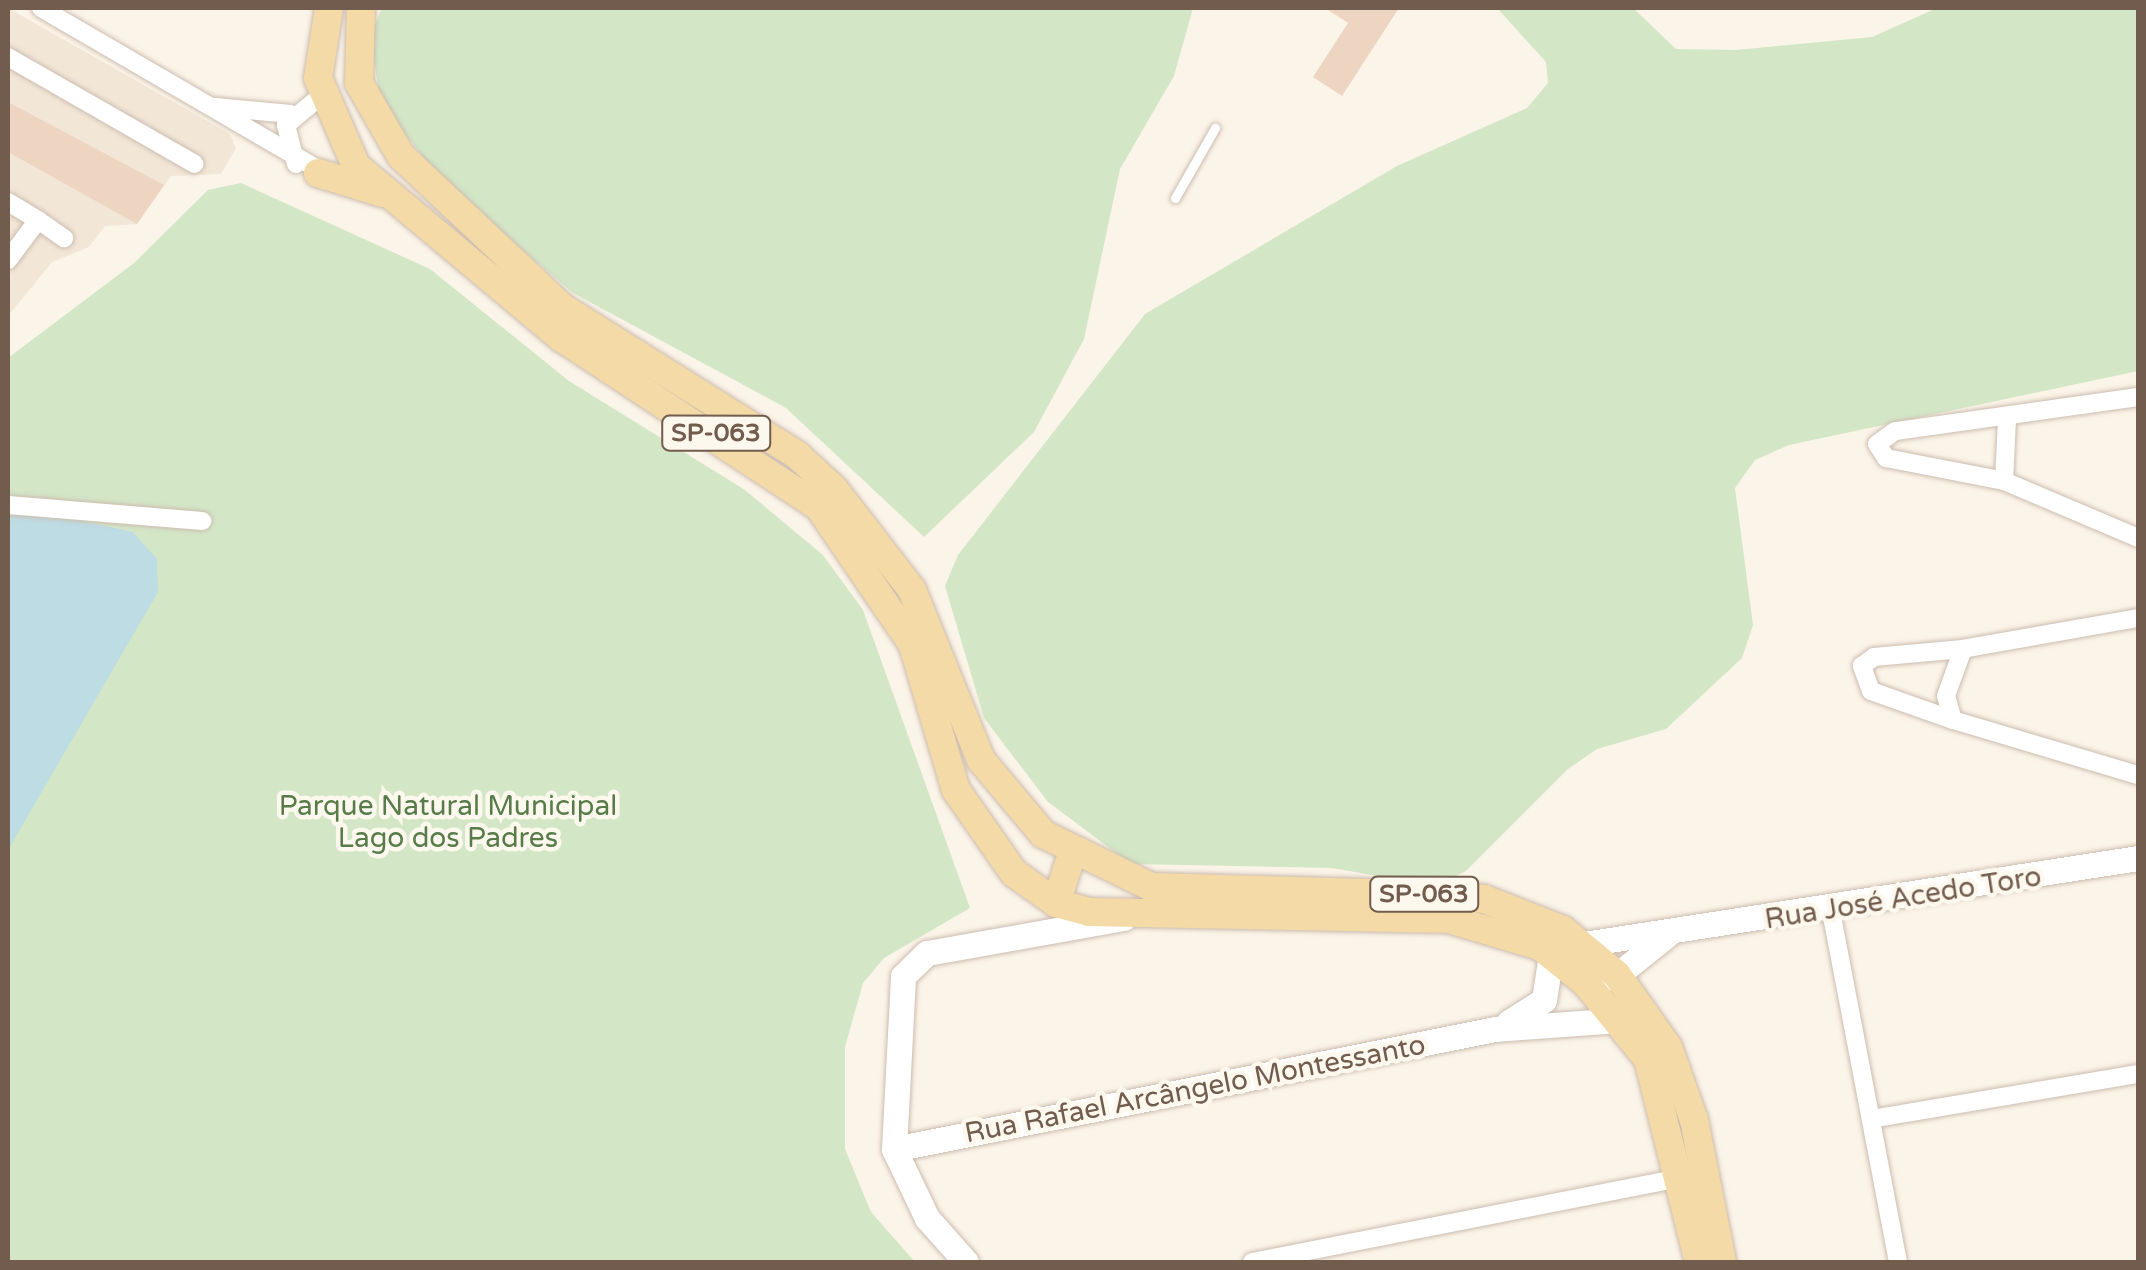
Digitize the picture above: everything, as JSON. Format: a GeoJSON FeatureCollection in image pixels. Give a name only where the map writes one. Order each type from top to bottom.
{"type":"FeatureCollection","features":[{"type":"Feature","properties":{"kind":"main road"},"geometry":{"type":"LineString","coordinates":[[330,8],[322,94],[365,100]]}},
{"type":"Feature","properties":{"kind":"main road","name":"SP-063"},"geometry":{"type":"LineString","coordinates":[[361,8],[365,100],[381,131],[563,308],[782,445],[834,489],[912,590],[981,760],[1042,834],[1072,854],[1151,886],[1484,899],[1584,944],[1617,975],[1661,1034],[1684,1089],[1722,1262]]}},
{"type":"Feature","properties":{"kind":"main road","name":"SP-063"},"geometry":{"type":"LineString","coordinates":[[322,94],[356,166],[386,194],[562,338],[819,507],[913,645],[970,820],[1041,899],[1142,914],[1449,918],[1508,930],[1551,954],[1586,982],[1621,1020],[1658,1081],[1699,1262]]}},
{"type":"Feature","properties":{"kind":"main road"},"geometry":{"type":"LineString","coordinates":[[356,166],[381,131]]}},
{"type":"Feature","properties":{"kind":"main road"},"geometry":{"type":"LineString","coordinates":[[308,169],[386,194]]}},
{"type":"Feature","properties":{"kind":"main road"},"geometry":{"type":"LineString","coordinates":[[1041,899],[1027,850],[1042,834]]}},
{"type":"Feature","properties":{"kind":"main road"},"geometry":{"type":"LineString","coordinates":[[1041,899],[1072,854]]}},
{"type":"Feature","properties":{"kind":"street"},"geometry":{"type":"LineString","coordinates":[[41,8],[308,169],[356,166]]}},
{"type":"Feature","properties":{"kind":"street"},"geometry":{"type":"LineString","coordinates":[[8,57],[194,164]]}},
{"type":"Feature","properties":{"kind":"street"},"geometry":{"type":"LineString","coordinates":[[209,106],[291,114],[322,94]]}},
{"type":"Feature","properties":{"kind":"street"},"geometry":{"type":"LineString","coordinates":[[291,114],[286,143],[308,169]]}},
{"type":"Feature","properties":{"kind":"street"},"geometry":{"type":"LineString","coordinates":[[8,202],[64,238]]}},
{"type":"Feature","properties":{"kind":"street"},"geometry":{"type":"LineString","coordinates":[[8,260],[38,220]]}},
{"type":"Feature","properties":{"kind":"street"},"geometry":{"type":"LineString","coordinates":[[2136,541],[2004,481],[1886,458],[1877,444],[1895,431],[2006,419],[2138,398]]}},
{"type":"Feature","properties":{"kind":"street"},"geometry":{"type":"LineString","coordinates":[[2004,481],[2006,419]]}},
{"type":"Feature","properties":{"kind":"street"},"geometry":{"type":"LineString","coordinates":[[8,506],[202,522]]}},
{"type":"Feature","properties":{"kind":"street"},"geometry":{"type":"LineString","coordinates":[[2136,614],[1963,649],[1874,657],[1862,666],[1871,691],[1953,720],[2138,775]]}},
{"type":"Feature","properties":{"kind":"street"},"geometry":{"type":"LineString","coordinates":[[1953,720],[1946,696],[1963,649]]}},
{"type":"Feature","properties":{"kind":"street","name":"Rua José Acedo Toro"},"geometry":{"type":"LineString","coordinates":[[1584,944],[1831,911],[2138,858]]}},
{"type":"Feature","properties":{"kind":"street"},"geometry":{"type":"LineString","coordinates":[[1005,938],[1041,899]]}},
{"type":"Feature","properties":{"kind":"street"},"geometry":{"type":"LineString","coordinates":[[1831,911],[1898,1262]]}},
{"type":"Feature","properties":{"kind":"street"},"geometry":{"type":"LineString","coordinates":[[966,1262],[928,1218],[894,1149],[903,976],[927,953],[1142,914]]}},
{"type":"Feature","properties":{"kind":"street"},"geometry":{"type":"LineString","coordinates":[[1586,982],[1617,975],[1667,935]]}},
{"type":"Feature","properties":{"kind":"street","name":"Rua Rafael Arcângelo Montessanto"},"geometry":{"type":"LineString","coordinates":[[1495,1029],[1544,1000],[1551,954]]}},
{"type":"Feature","properties":{"kind":"street","name":"Rua Rafael Arcângelo Montessanto"},"geometry":{"type":"LineString","coordinates":[[894,1149],[1495,1029],[1621,1020]]}},
{"type":"Feature","properties":{"kind":"street"},"geometry":{"type":"LineString","coordinates":[[1871,1119],[2138,1074]]}},
{"type":"Feature","properties":{"kind":"street"},"geometry":{"type":"LineString","coordinates":[[1252,1262],[1682,1178]]}},
{"type":"Feature","properties":{"kind":"lane"},"geometry":{"type":"LineString","coordinates":[[1175,198],[1215,128]]}},
{"type":"Feature","properties":{"kind":"shaded area"},"geometry":{"type":"Polygon","coordinates":[[[8,8],[230,134],[236,148],[221,174],[171,176],[137,224],[105,226],[89,247],[52,262],[8,316],[8,8]]]}},
{"type":"Feature","properties":{"kind":"green space"},"geometry":{"type":"Polygon","coordinates":[[[382,8],[1193,8],[1174,76],[1120,169],[1084,339],[1034,432],[924,537],[786,408],[573,293],[444,183],[381,104],[370,36],[382,8]]]}},
{"type":"Feature","properties":{"kind":"green space"},"geometry":{"type":"Polygon","coordinates":[[[1497,8],[1633,8],[1676,49],[1736,50],[1872,37],[1937,8],[2138,8],[2138,371],[1789,445],[1755,460],[1735,488],[1753,625],[1742,658],[1666,729],[1597,749],[1568,769],[1466,871],[1435,886],[1332,868],[1131,864],[1048,802],[984,718],[945,586],[958,555],[1145,314],[1397,166],[1527,108],[1548,83],[1546,62],[1497,8]]]}},
{"type":"Feature","properties":{"kind":"green space","name":"Parque Natural Municipal Lago dos Padres"},"geometry":{"type":"Polygon","coordinates":[[[241,183],[430,269],[569,381],[745,490],[823,555],[863,610],[970,908],[884,958],[863,983],[845,1047],[845,1149],[871,1212],[915,1262],[8,1262],[8,358],[134,263],[208,190],[241,183]]]}},
{"type":"Feature","properties":{"kind":"water"},"geometry":{"type":"Polygon","coordinates":[[[8,505],[133,532],[157,559],[158,592],[8,850],[8,505]]]}},
{"type":"Feature","properties":{"kind":"building"},"geometry":{"type":"Polygon","coordinates":[[[1325,8],[1399,8],[1342,96],[1313,77],[1348,23],[1325,8]]]}},
{"type":"Feature","properties":{"kind":"building"},"geometry":{"type":"Polygon","coordinates":[[[8,102],[164,185],[137,224],[8,152],[8,102]]]}}]}
